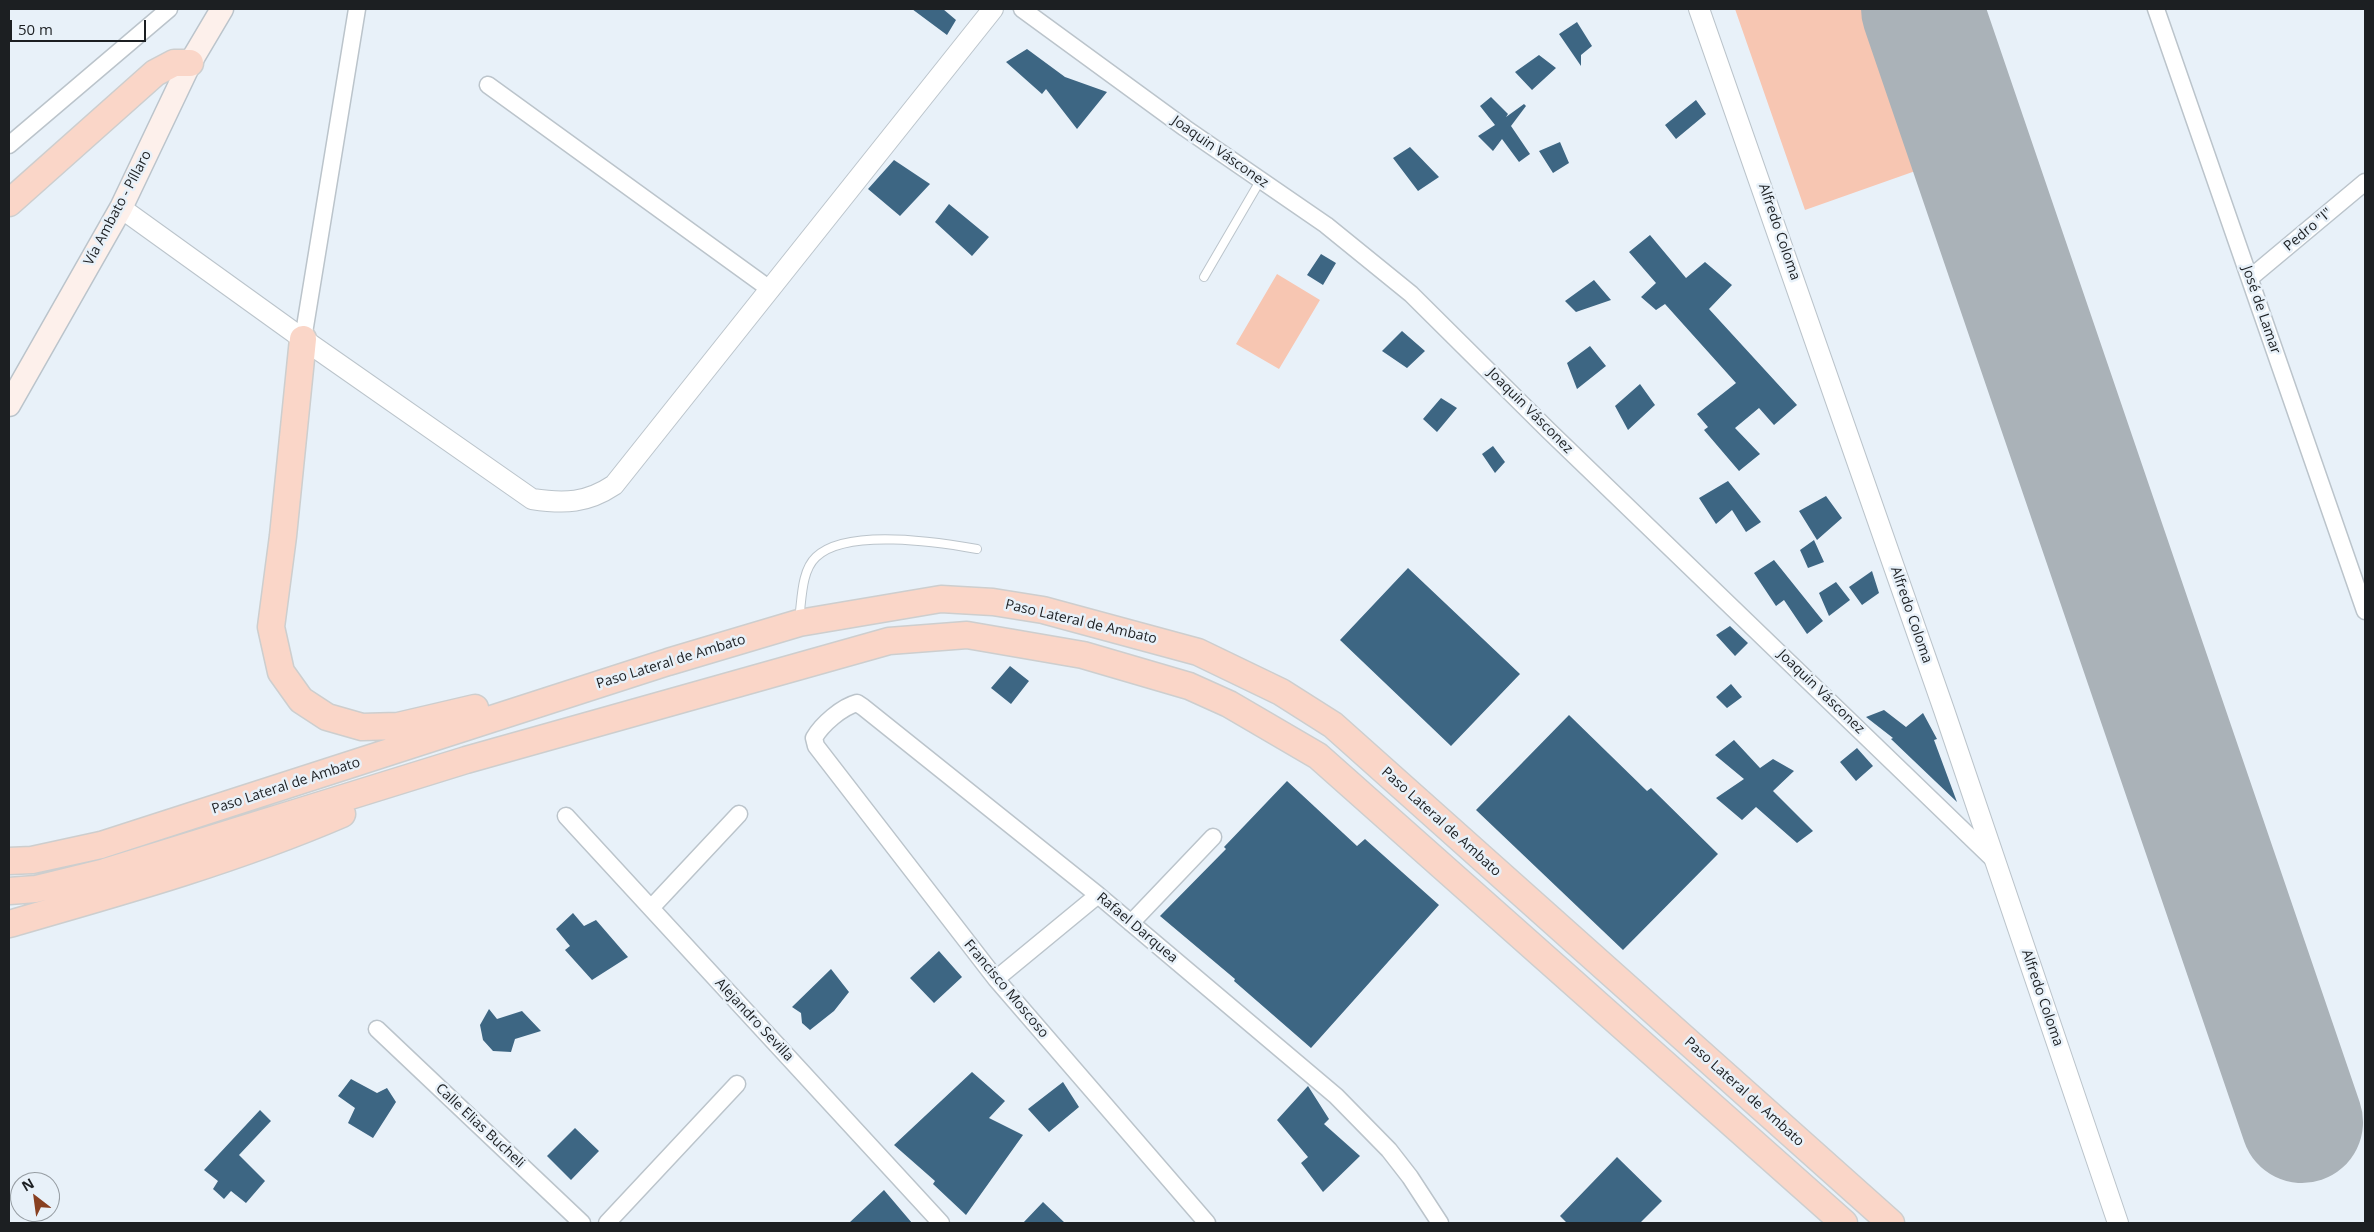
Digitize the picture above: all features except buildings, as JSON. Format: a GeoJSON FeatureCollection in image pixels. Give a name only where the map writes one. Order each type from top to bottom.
{"type":"FeatureCollection","features":[{"type":"Feature","properties":{"kind":"highway"},"geometry":{"type":"LineString","coordinates":[[9,203],[155,73],[174,63],[190,62]]}},
{"type":"Feature","properties":{"kind":"highway"},"geometry":{"type":"LineString","coordinates":[[303,339],[284,526],[271,627],[281,672],[301,700],[327,717],[362,727],[398,726],[668,662]]}},
{"type":"Feature","properties":{"kind":"highway","name":"Paso Lateral de Ambato"},"geometry":{"type":"LineString","coordinates":[[9,861],[32,860],[101,845],[668,662],[799,623],[941,599],[994,602],[1043,610],[1198,652],[1281,692],[1333,725],[1891,1223]]}},
{"type":"Feature","properties":{"kind":"highway","name":"Paso Lateral de Ambato"},"geometry":{"type":"LineString","coordinates":[[9,891],[36,889],[105,872],[466,760],[889,641],[968,635],[1083,656],[1189,686],[1229,704],[1318,756],[1844,1223]]}},
{"type":"Feature","properties":{"kind":"highway"},"geometry":{"type":"LineString","coordinates":[[9,924],[101,898],[286,838],[466,760]]}},
{"type":"Feature","properties":{"kind":"highway"},"geometry":{"type":"LineString","coordinates":[[1715,1110],[1737,1085]]}},
{"type":"Feature","properties":{"kind":"main road","name":"Vía Ambato - Píllaro"},"geometry":{"type":"LineString","coordinates":[[9,405],[121,208],[190,62],[222,9]]}},
{"type":"Feature","properties":{"kind":"street"},"geometry":{"type":"LineString","coordinates":[[9,145],[169,9]]}},
{"type":"Feature","properties":{"kind":"street"},"geometry":{"type":"LineString","coordinates":[[303,339],[356,9]]}},
{"type":"Feature","properties":{"kind":"street"},"geometry":{"type":"LineString","coordinates":[[121,208],[303,339],[532,499],[553,502],[580,501],[598,496],[614,485],[993,9]]}},
{"type":"Feature","properties":{"kind":"street","name":"Joaquin Vásconez"},"geometry":{"type":"LineString","coordinates":[[1022,9],[1260,181],[1326,225],[1411,294],[1548,430],[1996,862]]}},
{"type":"Feature","properties":{"kind":"street","name":"Alfredo Coloma"},"geometry":{"type":"LineString","coordinates":[[1699,9],[1772,213],[1996,862],[2118,1223]]}},
{"type":"Feature","properties":{"kind":"street","name":"José de Lamar"},"geometry":{"type":"LineString","coordinates":[[2156,9],[2365,611]]}},
{"type":"Feature","properties":{"kind":"street"},"geometry":{"type":"LineString","coordinates":[[488,86],[771,290]]}},
{"type":"Feature","properties":{"kind":"street","name":"Pedro \"I\""},"geometry":{"type":"LineString","coordinates":[[2250,278],[2365,182]]}},
{"type":"Feature","properties":{"kind":"street","name":"Rafael Darquea"},"geometry":{"type":"LineString","coordinates":[[816,746],[814,738],[818,731],[849,705],[857,703],[1098,895],[1336,1096],[1389,1150],[1410,1177],[1440,1223]]}},
{"type":"Feature","properties":{"kind":"street","name":"Francisco Moscoso"},"geometry":{"type":"LineString","coordinates":[[816,746],[996,979],[1207,1223]]}},
{"type":"Feature","properties":{"kind":"street"},"geometry":{"type":"LineString","coordinates":[[651,908],[739,814]]}},
{"type":"Feature","properties":{"kind":"street","name":"Alejandro Sevilla"},"geometry":{"type":"LineString","coordinates":[[566,816],[942,1223]]}},
{"type":"Feature","properties":{"kind":"street"},"geometry":{"type":"LineString","coordinates":[[1131,923],[1213,837]]}},
{"type":"Feature","properties":{"kind":"street"},"geometry":{"type":"LineString","coordinates":[[996,979],[1098,895]]}},
{"type":"Feature","properties":{"kind":"street","name":"Calle Elias Bucheli"},"geometry":{"type":"LineString","coordinates":[[377,1029],[582,1223]]}},
{"type":"Feature","properties":{"kind":"street"},"geometry":{"type":"LineString","coordinates":[[607,1223],[737,1084]]}},
{"type":"Feature","properties":{"kind":"lane"},"geometry":{"type":"LineString","coordinates":[[1204,278],[1260,181]]}},
{"type":"Feature","properties":{"kind":"lane"},"geometry":{"type":"LineString","coordinates":[[799,623],[806,574],[815,557],[834,544],[882,539],[936,541],[977,549]]}},
{"type":"Feature","properties":{"kind":"shaded area"},"geometry":{"type":"Polygon","coordinates":[[[1735,9],[1884,9],[1938,163],[1805,210],[1735,9]]]}},
{"type":"Feature","properties":{"kind":"shaded area"},"geometry":{"type":"Polygon","coordinates":[[[1277,274],[1320,300],[1279,369],[1236,344],[1277,274]]]}},
{"type":"Feature","properties":{"kind":"runway"},"geometry":{"type":"LineString","coordinates":[[1922,9],[2302,1122]]}}]}
